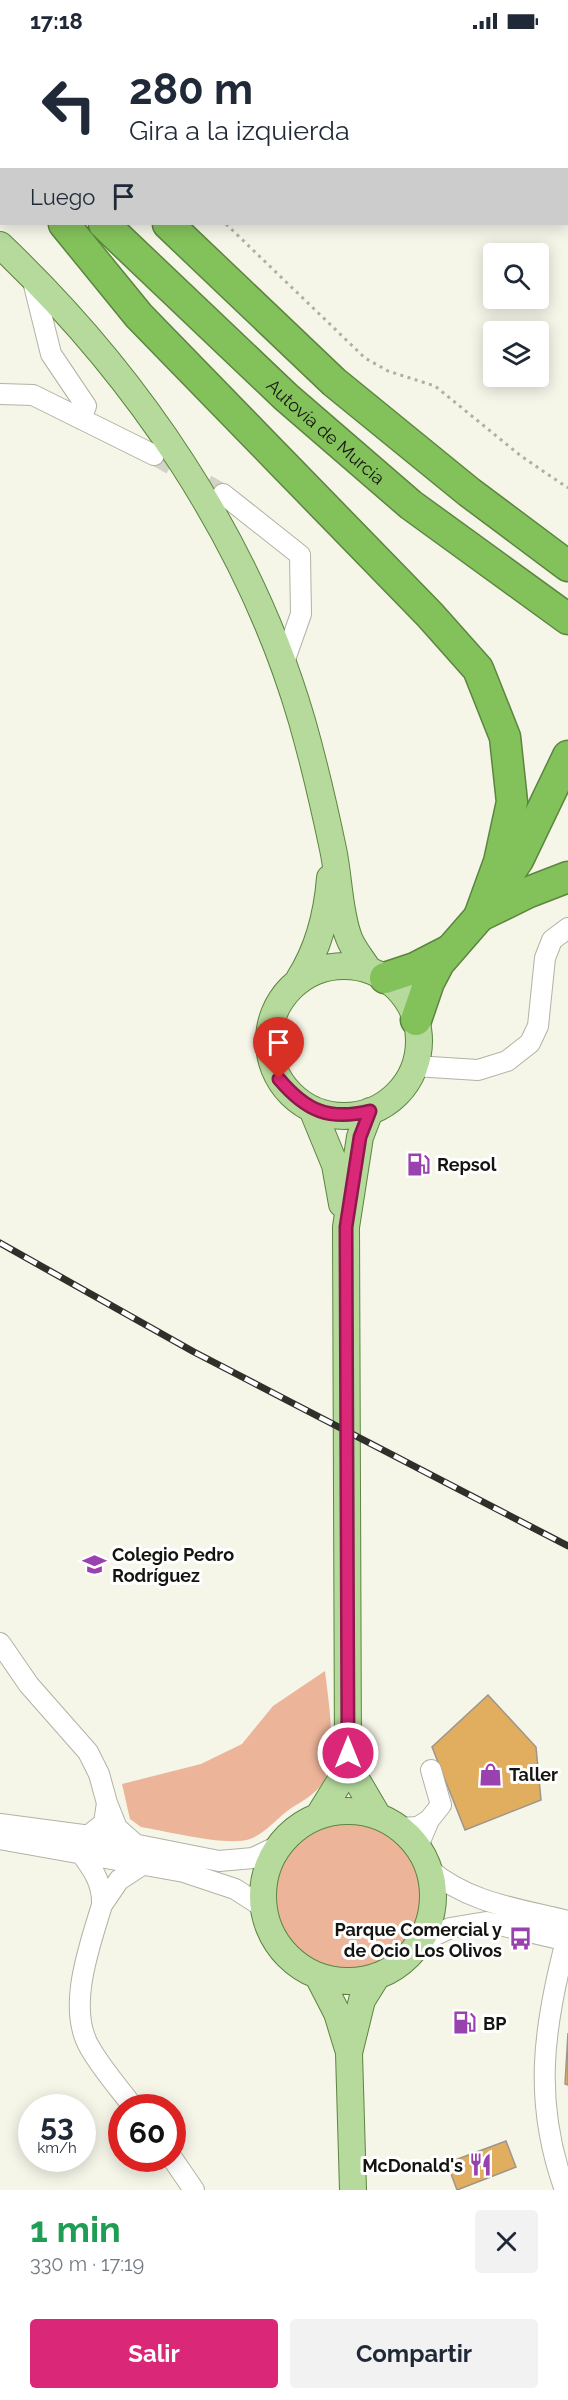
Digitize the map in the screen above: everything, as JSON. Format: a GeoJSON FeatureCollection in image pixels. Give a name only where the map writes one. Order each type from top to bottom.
{"type":"FeatureCollection","features":[{"type":"Feature","properties":{"kind":"highway"},"geometry":{"type":"LineString","coordinates":[[65,225],[139,315],[414,598],[478,669],[505,736],[512,802],[500,862],[479,917]]}},
{"type":"Feature","properties":{"kind":"highway","name":"Autovía de Murcia"},"geometry":{"type":"LineString","coordinates":[[105,225],[286,397],[393,489],[562,614]]}},
{"type":"Feature","properties":{"kind":"highway"},"geometry":{"type":"LineString","coordinates":[[169,225],[334,382],[469,492],[568,566]]}},
{"type":"Feature","properties":{"kind":"highway"},"geometry":{"type":"LineString","coordinates":[[416,1020],[429,982],[448,951],[479,917],[526,845],[568,756]]}},
{"type":"Feature","properties":{"kind":"highway"},"geometry":{"type":"LineString","coordinates":[[479,917],[529,892],[568,877]]}},
{"type":"Feature","properties":{"kind":"highway"},"geometry":{"type":"LineString","coordinates":[[376,974],[415,968],[448,951]]}},
{"type":"Feature","properties":{"kind":"main road"},"geometry":{"type":"LineString","coordinates":[[0,245],[32,275],[117,372],[175,453],[232,545],[284,662],[308,743],[333,848],[349,938],[376,974],[409,1004],[416,1020],[419,1043],[415,1066],[405,1085],[389,1101],[370,1111],[351,1116],[331,1115],[312,1108],[293,1096],[279,1079],[270,1058],[268,1036],[273,1014],[284,995],[300,979],[312,960],[328,904],[333,848]]}},
{"type":"Feature","properties":{"kind":"main road"},"geometry":{"type":"LineString","coordinates":[[300,979],[321,969],[344,965],[376,974]]}},
{"type":"Feature","properties":{"kind":"main road"},"geometry":{"type":"LineString","coordinates":[[312,1108],[335,1165],[346,1227]]}},
{"type":"Feature","properties":{"kind":"main road"},"geometry":{"type":"LineString","coordinates":[[370,1111],[360,1137],[346,1227],[348,1753],[355,1777],[378,1815]]}},
{"type":"Feature","properties":{"kind":"main road"},"geometry":{"type":"LineString","coordinates":[[319,1815],[340,1780],[348,1753]]}},
{"type":"Feature","properties":{"kind":"main road"},"geometry":{"type":"LineString","coordinates":[[348,1810],[378,1815],[400,1828],[418,1846],[429,1869],[434,1895],[430,1920],[419,1943],[402,1962],[377,1976],[348,1981],[318,1976],[298,1965],[281,1949],[269,1929],[263,1907],[265,1875],[278,1845],[296,1827],[319,1815],[348,1810]]}},
{"type":"Feature","properties":{"kind":"main road"},"geometry":{"type":"LineString","coordinates":[[318,1976],[337,2013],[349,2053],[353,2190]]}},
{"type":"Feature","properties":{"kind":"main road"},"geometry":{"type":"LineString","coordinates":[[349,2053],[362,2000],[377,1976]]}},
{"type":"Feature","properties":{"kind":"street"},"geometry":{"type":"LineString","coordinates":[[32,275],[51,354],[86,406],[81,419]]}},
{"type":"Feature","properties":{"kind":"street"},"geometry":{"type":"LineString","coordinates":[[0,394],[33,395],[154,455]]}},
{"type":"Feature","properties":{"kind":"street"},"geometry":{"type":"LineString","coordinates":[[223,494],[300,555],[301,614],[284,662]]}},
{"type":"Feature","properties":{"kind":"street"},"geometry":{"type":"LineString","coordinates":[[415,1066],[478,1070],[507,1061],[530,1043],[538,1026],[545,958],[552,940],[568,928]]}},
{"type":"Feature","properties":{"kind":"street"},"geometry":{"type":"LineString","coordinates":[[0,1643],[29,1685],[88,1752],[99,1774],[117,1828],[135,1844]]}},
{"type":"Feature","properties":{"kind":"street"},"geometry":{"type":"LineString","coordinates":[[418,1846],[429,1820],[441,1805],[431,1770]]}},
{"type":"Feature","properties":{"kind":"street"},"geometry":{"type":"LineString","coordinates":[[84,1844],[104,1824],[107,1803]]}},
{"type":"Feature","properties":{"kind":"street"},"geometry":{"type":"LineString","coordinates":[[400,1828],[418,1827],[429,1820]]}},
{"type":"Feature","properties":{"kind":"street"},"geometry":{"type":"LineString","coordinates":[[0,1824],[84,1844],[142,1865],[213,1880],[235,1889],[263,1907]]}},
{"type":"Feature","properties":{"kind":"street"},"geometry":{"type":"LineString","coordinates":[[0,1839],[84,1844],[135,1844],[219,1862],[253,1858],[278,1845]]}},
{"type":"Feature","properties":{"kind":"street"},"geometry":{"type":"LineString","coordinates":[[84,1844],[102,1893],[102,1905],[82,1975],[80,2001],[83,2030],[89,2047],[124,2094]]}},
{"type":"Feature","properties":{"kind":"street"},"geometry":{"type":"LineString","coordinates":[[102,1905],[119,1880],[142,1865]]}},
{"type":"Feature","properties":{"kind":"street"},"geometry":{"type":"LineString","coordinates":[[429,1869],[447,1885],[489,1902],[568,1921]]}},
{"type":"Feature","properties":{"kind":"street"},"geometry":{"type":"LineString","coordinates":[[419,1943],[450,1928],[486,1922],[567,1941],[550,2002],[543,2064],[546,2114],[565,2190]]}},
{"type":"Feature","properties":{"kind":"street"},"geometry":{"type":"LineString","coordinates":[[182,2172],[194,2190]]}},
{"type":"Feature","properties":{"kind":"path"},"geometry":{"type":"LineString","coordinates":[[227,225],[365,358],[388,371],[435,386],[521,456],[568,488]]}},
{"type":"Feature","properties":{"kind":"shaded area"},"geometry":{"type":"Polygon","coordinates":[[[325,1671],[331,1729],[330,1760],[327,1773],[315,1792],[266,1830],[250,1839],[227,1841],[197,1838],[141,1827],[130,1819],[122,1784],[201,1764],[242,1744],[273,1706],[325,1671]]]}},
{"type":"Feature","properties":{"kind":"shaded area"},"geometry":{"type":"Polygon","coordinates":[[[349,1821],[377,1827],[401,1843],[417,1867],[423,1895],[417,1923],[401,1947],[377,1963],[349,1969],[321,1963],[297,1947],[281,1923],[275,1895],[281,1867],[297,1843],[321,1827],[349,1821]]]}},
{"type":"Feature","properties":{"kind":"building","name":"Taller"},"geometry":{"type":"Polygon","coordinates":[[[488,1695],[536,1747],[541,1800],[465,1830],[432,1747],[488,1695]]]}},
{"type":"Feature","properties":{"kind":"building"},"geometry":{"type":"Polygon","coordinates":[[[568,2033],[568,2085],[565,2084],[568,2033]]]}},
{"type":"Feature","properties":{"kind":"building"},"geometry":{"type":"Polygon","coordinates":[[[568,2033],[568,2085],[565,2084],[568,2033]]]}},
{"type":"Feature","properties":{"kind":"building","name":"McDonald's"},"geometry":{"type":"Polygon","coordinates":[[[506,2141],[516,2167],[457,2190],[447,2163],[506,2141]]]}},
{"type":"Feature","properties":{"kind":"tunnel"},"geometry":{"type":"LineString","coordinates":[[154,455],[223,494]]}},
{"type":"Feature","properties":{"kind":"railway"},"geometry":{"type":"LineString","coordinates":[[0,1243],[194,1352],[568,1546]]}},
{"type":"Feature","properties":{"kind":"place","name":"Repsol"},"geometry":{"type":"Point","coordinates":[419,1164]}},
{"type":"Feature","properties":{"kind":"place","name":"Colegio Pedro Rodríguez"},"geometry":{"type":"Point","coordinates":[94,1564]}},
{"type":"Feature","properties":{"kind":"place","name":"Taller"},"geometry":{"type":"Point","coordinates":[491,1774]}},
{"type":"Feature","properties":{"kind":"place","name":"Parque Comercial y de Ocio Los Olivos"},"geometry":{"type":"Point","coordinates":[520,1939]}},
{"type":"Feature","properties":{"kind":"place","name":"BP"},"geometry":{"type":"Point","coordinates":[465,2023]}},
{"type":"Feature","properties":{"kind":"place","name":"McDonald's"},"geometry":{"type":"Point","coordinates":[481,2165]}},
{"type":"Feature","properties":{"kind":"route"},"geometry":{"type":"LineString","coordinates":[[279,1079],[293,1096],[312,1108],[331,1115],[351,1116],[370,1111],[360,1137],[354,1166],[346,1227],[348,1753]]}}]}
